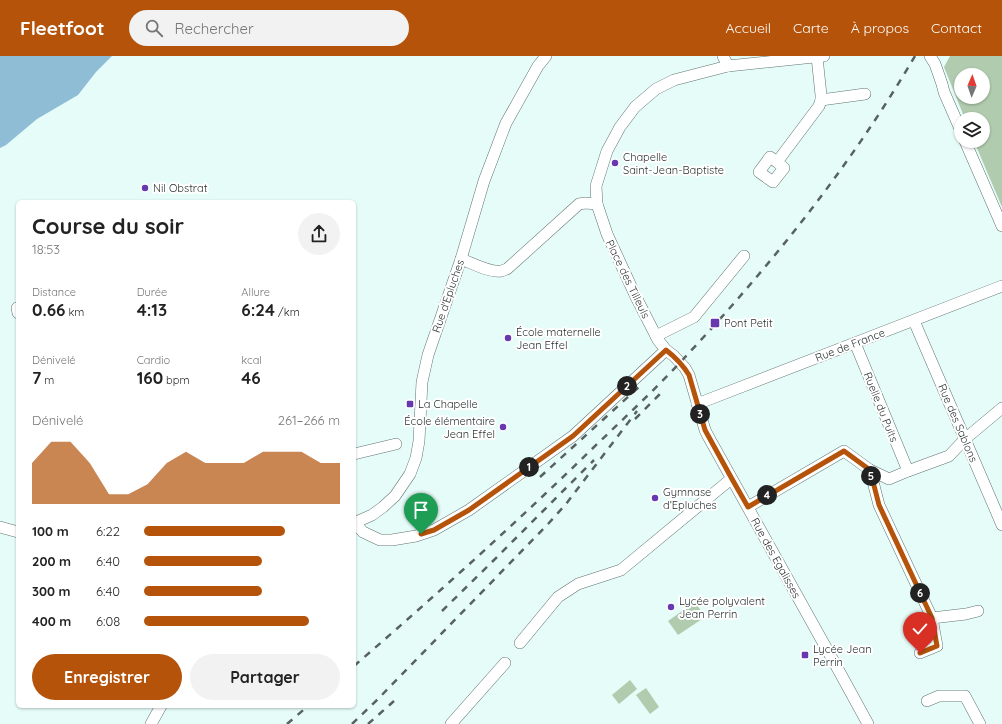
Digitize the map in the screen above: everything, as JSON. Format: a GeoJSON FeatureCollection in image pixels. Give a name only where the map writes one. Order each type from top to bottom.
{"type":"FeatureCollection","features":[{"type":"Feature","properties":{"kind":"street","name":"Rue d'Epluches"},"geometry":{"type":"LineString","coordinates":[[356,521],[372,515],[396,496],[410,474],[416,458],[419,441],[424,369],[461,259],[484,181],[506,123],[538,66],[546,56]]}},
{"type":"Feature","properties":{"kind":"street"},"geometry":{"type":"LineString","coordinates":[[461,259],[493,270],[501,271],[507,269],[579,204],[596,186],[607,151],[620,127],[635,107],[656,89],[674,80],[725,61],[820,56],[821,100],[819,106],[777,162]]}},
{"type":"Feature","properties":{"kind":"street"},"geometry":{"type":"LineString","coordinates":[[930,56],[935,64],[944,92],[954,115]]}},
{"type":"Feature","properties":{"kind":"street"},"geometry":{"type":"LineString","coordinates":[[821,100],[865,94]]}},
{"type":"Feature","properties":{"kind":"street"},"geometry":{"type":"LineString","coordinates":[[968,148],[1002,226]]}},
{"type":"Feature","properties":{"kind":"street","name":"Place des Tilleuls"},"geometry":{"type":"LineString","coordinates":[[596,186],[597,204],[607,234],[656,336],[666,350]]}},
{"type":"Feature","properties":{"kind":"street"},"geometry":{"type":"LineString","coordinates":[[579,204],[585,202],[597,204]]}},
{"type":"Feature","properties":{"kind":"street"},"geometry":{"type":"LineString","coordinates":[[656,336],[694,317],[744,256]]}},
{"type":"Feature","properties":{"kind":"street","name":"Rue de France"},"geometry":{"type":"LineString","coordinates":[[697,404],[1002,286]]}},
{"type":"Feature","properties":{"kind":"street","name":"Rue des Sablons"},"geometry":{"type":"LineString","coordinates":[[914,321],[1002,525]]}},
{"type":"Feature","properties":{"kind":"street","name":"Ruelle du Puits"},"geometry":{"type":"LineString","coordinates":[[855,343],[908,471]]}},
{"type":"Feature","properties":{"kind":"street"},"geometry":{"type":"LineString","coordinates":[[356,524],[363,532],[374,539],[380,540],[392,540],[416,536],[434,530],[469,510],[573,436],[666,350]]}},
{"type":"Feature","properties":{"kind":"street","name":"Rue des Egalisses"},"geometry":{"type":"LineString","coordinates":[[666,350],[674,356],[689,375],[705,430],[868,724]]}},
{"type":"Feature","properties":{"kind":"street"},"geometry":{"type":"LineString","coordinates":[[748,507],[844,451],[870,470],[889,479],[949,456],[965,439],[1002,408]]}},
{"type":"Feature","properties":{"kind":"street"},"geometry":{"type":"LineString","coordinates":[[356,454],[396,444]]}},
{"type":"Feature","properties":{"kind":"street"},"geometry":{"type":"LineString","coordinates":[[870,470],[879,505],[932,618],[937,646],[920,653]]}},
{"type":"Feature","properties":{"kind":"street"},"geometry":{"type":"LineString","coordinates":[[520,643],[558,597],[578,584],[621,570],[732,479]]}},
{"type":"Feature","properties":{"kind":"street"},"geometry":{"type":"LineString","coordinates":[[0,527],[16,531]]}},
{"type":"Feature","properties":{"kind":"street"},"geometry":{"type":"LineString","coordinates":[[932,618],[978,611]]}},
{"type":"Feature","properties":{"kind":"street"},"geometry":{"type":"LineString","coordinates":[[451,724],[504,663]]}},
{"type":"Feature","properties":{"kind":"street"},"geometry":{"type":"LineString","coordinates":[[927,701],[939,696],[965,696],[980,724]]}},
{"type":"Feature","properties":{"kind":"street"},"geometry":{"type":"LineString","coordinates":[[151,724],[160,708]]}},
{"type":"Feature","properties":{"kind":"green space"},"geometry":{"type":"Polygon","coordinates":[[[950,56],[1002,56],[1002,207],[977,148],[990,148],[990,112],[962,112],[959,104],[990,104],[990,68],[954,68],[954,92],[944,67],[950,56]]]}},
{"type":"Feature","properties":{"kind":"green space"},"geometry":{"type":"Polygon","coordinates":[[[695,602],[705,617],[678,635],[668,621],[695,602]]]}},
{"type":"Feature","properties":{"kind":"green space"},"geometry":{"type":"Polygon","coordinates":[[[630,680],[637,689],[619,704],[612,695],[630,680]]]}},
{"type":"Feature","properties":{"kind":"green space"},"geometry":{"type":"Polygon","coordinates":[[[646,688],[659,707],[650,714],[636,695],[646,688]]]}},
{"type":"Feature","properties":{"kind":"water"},"geometry":{"type":"Polygon","coordinates":[[[0,56],[112,56],[96,72],[78,95],[37,119],[6,145],[0,148],[0,56]]]}},
{"type":"Feature","properties":{"kind":"railway"},"geometry":{"type":"LineString","coordinates":[[356,664],[534,505],[640,403],[687,355],[750,285],[809,212],[864,136],[915,56]]}},
{"type":"Feature","properties":{"kind":"railway"},"geometry":{"type":"LineString","coordinates":[[540,477],[640,386]]}},
{"type":"Feature","properties":{"kind":"railway"},"geometry":{"type":"LineString","coordinates":[[635,419],[663,391]]}},
{"type":"Feature","properties":{"kind":"railway"},"geometry":{"type":"LineString","coordinates":[[352,724],[548,524],[566,504],[637,411]]}},
{"type":"Feature","properties":{"kind":"railway"},"geometry":{"type":"LineString","coordinates":[[442,611],[594,460]]}},
{"type":"Feature","properties":{"kind":"railway"},"geometry":{"type":"LineString","coordinates":[[368,724],[394,701]]}},
{"type":"Feature","properties":{"kind":"railway"},"geometry":{"type":"LineString","coordinates":[[287,724],[306,708]]}},
{"type":"Feature","properties":{"kind":"place","name":"Chapelle Saint-Jean-Baptiste"},"geometry":{"type":"Point","coordinates":[615,163]}},
{"type":"Feature","properties":{"kind":"place","name":"Nil Obstrat"},"geometry":{"type":"Point","coordinates":[145,188]}},
{"type":"Feature","properties":{"kind":"place","name":"Pont Petit"},"geometry":{"type":"Point","coordinates":[715,323]}},
{"type":"Feature","properties":{"kind":"place","name":"École maternelle Jean Effel"},"geometry":{"type":"Point","coordinates":[508,338]}},
{"type":"Feature","properties":{"kind":"place","name":"La Chapelle"},"geometry":{"type":"Point","coordinates":[410,404]}},
{"type":"Feature","properties":{"kind":"place","name":"École élémentaire Jean Effel"},"geometry":{"type":"Point","coordinates":[503,427]}},
{"type":"Feature","properties":{"kind":"place","name":"Gymnase d’Epluches"},"geometry":{"type":"Point","coordinates":[655,498]}},
{"type":"Feature","properties":{"kind":"place","name":"Lycée polyvalent Jean Perrin"},"geometry":{"type":"Point","coordinates":[671,607]}},
{"type":"Feature","properties":{"kind":"place","name":"Lycée Jean Perrin"},"geometry":{"type":"Point","coordinates":[805,655]}},
{"type":"Feature","properties":{"kind":"route"},"geometry":{"type":"LineString","coordinates":[[421,534],[434,530],[469,510],[573,436],[666,350],[674,356],[689,375],[705,430],[748,507],[844,451],[870,470],[879,505],[932,618],[937,646],[920,653]]}}]}
